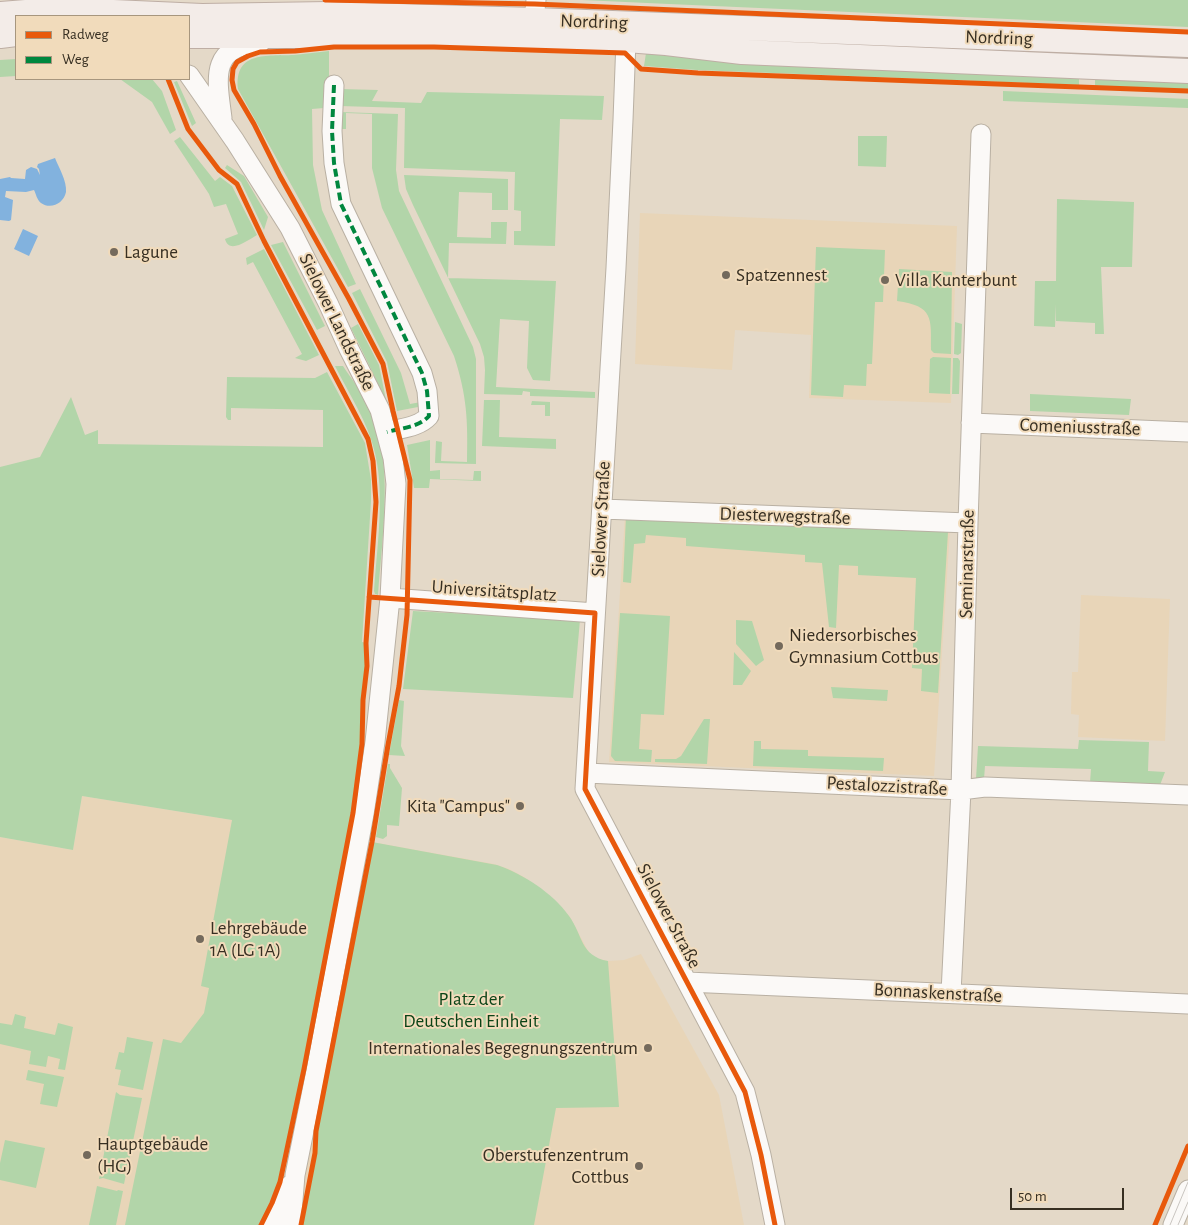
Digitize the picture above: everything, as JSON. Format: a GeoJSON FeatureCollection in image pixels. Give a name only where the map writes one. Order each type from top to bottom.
{"type":"FeatureCollection","features":[{"type":"Feature","properties":{"kind":"main road"},"geometry":{"type":"LineString","coordinates":[[26,12],[68,0]]}},
{"type":"Feature","properties":{"kind":"main road","name":"Nordring"},"geometry":{"type":"LineString","coordinates":[[0,14],[149,10],[329,14],[535,10],[1188,45]]}},
{"type":"Feature","properties":{"kind":"main road","name":"Nordring"},"geometry":{"type":"LineString","coordinates":[[190,36],[316,36],[348,33],[626,40],[742,52],[1188,71]]}},
{"type":"Feature","properties":{"kind":"main road"},"geometry":{"type":"LineString","coordinates":[[0,36],[15,34]]}},
{"type":"Feature","properties":{"kind":"street"},"geometry":{"type":"LineString","coordinates":[[222,122],[217,79],[225,55],[239,46],[251,43],[288,41],[316,36]]}},
{"type":"Feature","properties":{"kind":"street","name":"Sielower Straße"},"geometry":{"type":"LineString","coordinates":[[626,40],[602,509],[585,788],[749,1101],[775,1225]]}},
{"type":"Feature","properties":{"kind":"street","name":"Sielower Landstraße"},"geometry":{"type":"LineString","coordinates":[[190,75],[290,228],[380,410],[393,458],[396,484],[390,598],[375,742],[364,814],[295,1175]]}},
{"type":"Feature","properties":{"kind":"street"},"geometry":{"type":"LineString","coordinates":[[334,85],[334,163],[341,204],[422,373],[427,391],[429,416],[425,421],[387,432]]}},
{"type":"Feature","properties":{"kind":"street","name":"Seminarstraße"},"geometry":{"type":"LineString","coordinates":[[951,993],[961,790],[981,134]]}},
{"type":"Feature","properties":{"kind":"street","name":"Comeniusstraße"},"geometry":{"type":"LineString","coordinates":[[971,423],[1188,432]]}},
{"type":"Feature","properties":{"kind":"street","name":"Diesterwegstraße"},"geometry":{"type":"LineString","coordinates":[[602,509],[968,523]]}},
{"type":"Feature","properties":{"kind":"street","name":"Universitätsplatz"},"geometry":{"type":"LineString","coordinates":[[390,598],[595,613]]}},
{"type":"Feature","properties":{"kind":"street","name":"Pestalozzistraße"},"geometry":{"type":"LineString","coordinates":[[586,772],[961,790],[985,788],[1188,795]]}},
{"type":"Feature","properties":{"kind":"street","name":"Bonnaskenstraße"},"geometry":{"type":"LineString","coordinates":[[687,982],[1188,1004]]}},
{"type":"Feature","properties":{"kind":"street"},"geometry":{"type":"LineString","coordinates":[[271,1225],[295,1175]]}},
{"type":"Feature","properties":{"kind":"street"},"geometry":{"type":"LineString","coordinates":[[291,1225],[295,1175]]}},
{"type":"Feature","properties":{"kind":"street"},"geometry":{"type":"LineString","coordinates":[[1173,1225],[1188,1190]]}},
{"type":"Feature","properties":{"kind":"shaded area"},"geometry":{"type":"Polygon","coordinates":[[[640,213],[957,226],[951,403],[809,398],[811,335],[735,330],[732,370],[635,364],[640,213]]]}},
{"type":"Feature","properties":{"kind":"shaded area","name":"Niedersorbisches Gymnasium Cottbus"},"geometry":{"type":"Polygon","coordinates":[[[625,515],[950,530],[934,776],[609,762],[625,515]]]}},
{"type":"Feature","properties":{"kind":"shaded area"},"geometry":{"type":"Polygon","coordinates":[[[1081,595],[1170,599],[1165,741],[1078,737],[1079,715],[1071,714],[1072,672],[1078,672],[1081,595]]]}},
{"type":"Feature","properties":{"kind":"shaded area"},"geometry":{"type":"Polygon","coordinates":[[[82,796],[232,820],[230,837],[346,853],[372,842],[494,864],[524,877],[560,906],[570,917],[589,953],[598,959],[608,961],[624,960],[641,954],[719,1095],[744,1225],[0,1225],[0,837],[73,850],[82,796]]]}},
{"type":"Feature","properties":{"kind":"green space"},"geometry":{"type":"Polygon","coordinates":[[[582,0],[1188,0],[1188,27],[669,4],[582,0]]]}},
{"type":"Feature","properties":{"kind":"green space"},"geometry":{"type":"Polygon","coordinates":[[[329,51],[329,84],[324,108],[312,109],[313,165],[322,210],[356,284],[348,287],[238,89],[238,77],[241,68],[254,58],[329,51]]]}},
{"type":"Feature","properties":{"kind":"green space"},"geometry":{"type":"Polygon","coordinates":[[[646,53],[1079,76],[1079,85],[697,70],[644,66],[646,53]]]}},
{"type":"Feature","properties":{"kind":"green space"},"geometry":{"type":"Polygon","coordinates":[[[15,59],[15,76],[0,77],[0,60],[15,59]]]}},
{"type":"Feature","properties":{"kind":"green space"},"geometry":{"type":"Polygon","coordinates":[[[1095,77],[1188,81],[1188,89],[1095,86],[1095,77]]]}},
{"type":"Feature","properties":{"kind":"green space"},"geometry":{"type":"Polygon","coordinates":[[[121,80],[153,80],[162,91],[176,130],[170,134],[152,102],[121,80]]]}},
{"type":"Feature","properties":{"kind":"green space"},"geometry":{"type":"Polygon","coordinates":[[[177,81],[196,123],[192,126],[174,82],[177,81]]]}},
{"type":"Feature","properties":{"kind":"green space"},"geometry":{"type":"Polygon","coordinates":[[[340,89],[378,90],[372,101],[421,103],[427,92],[604,96],[602,120],[560,119],[555,246],[514,245],[514,231],[521,231],[521,211],[514,210],[515,172],[404,168],[405,108],[340,106],[340,89]]]}},
{"type":"Feature","properties":{"kind":"green space"},"geometry":{"type":"Polygon","coordinates":[[[1003,91],[1188,99],[1188,108],[1003,101],[1003,91]]]}},
{"type":"Feature","properties":{"kind":"green space"},"geometry":{"type":"Polygon","coordinates":[[[340,112],[398,114],[396,170],[399,191],[473,347],[476,359],[476,464],[435,463],[436,441],[442,442],[441,461],[467,462],[466,408],[462,384],[454,356],[382,208],[372,168],[372,114],[346,113],[346,129],[340,129],[340,112]]]}},
{"type":"Feature","properties":{"kind":"green space"},"geometry":{"type":"Polygon","coordinates":[[[858,136],[887,136],[886,167],[858,166],[858,136]]]}},
{"type":"Feature","properties":{"kind":"green space"},"geometry":{"type":"Polygon","coordinates":[[[180,137],[215,181],[220,177],[232,186],[257,235],[239,245],[230,246],[227,244],[225,239],[238,234],[226,204],[214,207],[209,194],[174,141],[180,137]]]}},
{"type":"Feature","properties":{"kind":"green space"},"geometry":{"type":"Polygon","coordinates":[[[227,165],[244,176],[268,217],[264,230],[241,182],[225,168],[227,165]]]}},
{"type":"Feature","properties":{"kind":"green space"},"geometry":{"type":"Polygon","coordinates":[[[404,175],[508,179],[508,210],[492,210],[492,193],[459,192],[457,237],[491,238],[491,222],[507,222],[506,244],[449,243],[448,278],[406,189],[404,175]]]}},
{"type":"Feature","properties":{"kind":"green space"},"geometry":{"type":"Polygon","coordinates":[[[1057,199],[1134,202],[1132,267],[1101,267],[1104,334],[1095,334],[1095,323],[1056,321],[1056,304],[1055,327],[1034,326],[1035,281],[1056,281],[1057,199]]]}},
{"type":"Feature","properties":{"kind":"green space"},"geometry":{"type":"Polygon","coordinates":[[[283,242],[325,326],[317,330],[271,245],[283,242]]]}},
{"type":"Feature","properties":{"kind":"green space"},"geometry":{"type":"Polygon","coordinates":[[[816,247],[885,250],[883,302],[875,302],[872,364],[867,364],[866,386],[844,385],[843,397],[811,395],[816,247]]]}},
{"type":"Feature","properties":{"kind":"green space"},"geometry":{"type":"Polygon","coordinates":[[[264,249],[319,355],[306,361],[295,358],[302,354],[253,262],[247,265],[246,258],[264,249]]]}},
{"type":"Feature","properties":{"kind":"green space"},"geometry":{"type":"Polygon","coordinates":[[[899,269],[952,272],[951,354],[934,353],[931,350],[930,322],[924,310],[909,303],[897,301],[899,269]]]}},
{"type":"Feature","properties":{"kind":"green space"},"geometry":{"type":"Polygon","coordinates":[[[448,278],[556,281],[550,381],[533,380],[527,368],[529,321],[500,319],[496,387],[595,392],[595,398],[530,396],[530,392],[523,391],[522,395],[484,394],[484,357],[480,344],[448,278]]]}},
{"type":"Feature","properties":{"kind":"green space"},"geometry":{"type":"Polygon","coordinates":[[[360,289],[401,373],[410,404],[421,402],[418,407],[397,411],[387,362],[352,293],[360,289]]]}},
{"type":"Feature","properties":{"kind":"green space"},"geometry":{"type":"Polygon","coordinates":[[[955,322],[962,324],[961,353],[958,355],[954,354],[955,322]]]}},
{"type":"Feature","properties":{"kind":"green space"},"geometry":{"type":"Polygon","coordinates":[[[358,324],[379,365],[386,400],[351,328],[358,324]]]}},
{"type":"Feature","properties":{"kind":"green space"},"geometry":{"type":"Polygon","coordinates":[[[933,357],[951,358],[950,394],[929,393],[930,359],[933,357]]]}},
{"type":"Feature","properties":{"kind":"green space"},"geometry":{"type":"Polygon","coordinates":[[[953,358],[958,358],[960,361],[959,394],[952,394],[953,358]]]}},
{"type":"Feature","properties":{"kind":"green space"},"geometry":{"type":"Polygon","coordinates":[[[335,366],[343,366],[369,405],[377,427],[382,450],[385,498],[378,595],[374,591],[380,504],[375,453],[363,419],[335,366]]]}},
{"type":"Feature","properties":{"kind":"green space"},"geometry":{"type":"Polygon","coordinates":[[[327,372],[365,443],[371,480],[362,642],[366,643],[367,666],[363,700],[362,744],[353,813],[304,1069],[280,1182],[261,1225],[125,1225],[163,1039],[181,1043],[204,1013],[209,988],[201,986],[232,820],[82,796],[73,850],[0,837],[0,467],[40,457],[71,397],[85,435],[98,430],[98,444],[323,447],[323,410],[231,408],[231,420],[228,420],[226,417],[227,377],[315,378],[327,372]]]}},
{"type":"Feature","properties":{"kind":"green space"},"geometry":{"type":"Polygon","coordinates":[[[1030,394],[1131,399],[1129,415],[1030,411],[1030,394]]]}},
{"type":"Feature","properties":{"kind":"green space"},"geometry":{"type":"Polygon","coordinates":[[[484,400],[500,400],[499,437],[556,439],[556,449],[482,446],[484,400]]]}},
{"type":"Feature","properties":{"kind":"green space"},"geometry":{"type":"Polygon","coordinates":[[[532,401],[550,402],[550,416],[545,416],[545,405],[531,405],[532,401]]]}},
{"type":"Feature","properties":{"kind":"green space"},"geometry":{"type":"Polygon","coordinates":[[[430,440],[430,471],[440,470],[440,479],[473,480],[474,471],[481,471],[481,481],[430,479],[429,488],[414,488],[407,445],[430,440]]]}},
{"type":"Feature","properties":{"kind":"green space"},"geometry":{"type":"Polygon","coordinates":[[[626,516],[948,532],[938,693],[921,691],[922,669],[912,668],[916,578],[858,575],[858,566],[839,565],[836,628],[829,627],[822,563],[805,562],[805,555],[686,546],[686,538],[646,535],[645,543],[634,544],[631,583],[623,582],[626,516]]]}},
{"type":"Feature","properties":{"kind":"green space"},"geometry":{"type":"Polygon","coordinates":[[[413,611],[580,620],[573,698],[403,689],[413,611]]]}},
{"type":"Feature","properties":{"kind":"green space"},"geometry":{"type":"Polygon","coordinates":[[[620,613],[670,616],[664,715],[641,714],[639,749],[652,750],[651,762],[615,761],[611,756],[620,613]]]}},
{"type":"Feature","properties":{"kind":"green space"},"geometry":{"type":"Polygon","coordinates":[[[736,620],[752,621],[764,660],[756,666],[736,644],[736,620]]]}},
{"type":"Feature","properties":{"kind":"green space"},"geometry":{"type":"Polygon","coordinates":[[[734,652],[751,671],[742,685],[733,685],[734,652]]]}},
{"type":"Feature","properties":{"kind":"green space"},"geometry":{"type":"Polygon","coordinates":[[[831,687],[888,690],[887,701],[833,698],[831,687]]]}},
{"type":"Feature","properties":{"kind":"green space"},"geometry":{"type":"Polygon","coordinates":[[[399,700],[404,701],[401,746],[405,756],[389,755],[399,700]]]}},
{"type":"Feature","properties":{"kind":"green space"},"geometry":{"type":"Polygon","coordinates":[[[704,719],[710,719],[707,764],[655,762],[655,759],[676,759],[681,756],[704,719]]]}},
{"type":"Feature","properties":{"kind":"green space"},"geometry":{"type":"Polygon","coordinates":[[[1079,740],[1149,742],[1148,771],[1165,772],[1160,785],[1090,783],[1091,769],[985,766],[984,779],[976,779],[978,746],[1078,749],[1079,740]]]}},
{"type":"Feature","properties":{"kind":"green space"},"geometry":{"type":"Polygon","coordinates":[[[754,741],[761,741],[761,749],[808,750],[808,756],[884,758],[883,771],[753,766],[754,741]]]}},
{"type":"Feature","properties":{"kind":"green space"},"geometry":{"type":"Polygon","coordinates":[[[388,764],[390,764],[390,768],[402,788],[399,826],[387,825],[387,836],[383,839],[376,837],[388,764]]]}},
{"type":"Feature","properties":{"kind":"green space","name":"Platz der Deutschen Einheit"},"geometry":{"type":"Polygon","coordinates":[[[372,842],[497,865],[527,879],[546,892],[569,916],[587,950],[592,955],[608,961],[619,1107],[556,1108],[534,1225],[301,1225],[315,1153],[316,1131],[372,842]]]}},
{"type":"Feature","properties":{"kind":"green space"},"geometry":{"type":"Polygon","coordinates":[[[15,1014],[26,1017],[24,1028],[55,1035],[58,1023],[73,1027],[65,1070],[58,1069],[60,1059],[48,1056],[46,1067],[29,1064],[31,1051],[0,1044],[0,1023],[12,1025],[15,1014]]]}},
{"type":"Feature","properties":{"kind":"green space"},"geometry":{"type":"Polygon","coordinates":[[[127,1037],[153,1042],[143,1090],[118,1085],[121,1070],[115,1069],[119,1052],[124,1053],[127,1037]]]}},
{"type":"Feature","properties":{"kind":"green space"},"geometry":{"type":"Polygon","coordinates":[[[28,1070],[64,1077],[57,1107],[40,1104],[44,1084],[26,1080],[28,1070]]]}},
{"type":"Feature","properties":{"kind":"green space"},"geometry":{"type":"Polygon","coordinates":[[[116,1092],[120,1095],[142,1098],[124,1184],[103,1178],[99,1179],[116,1092]]]}},
{"type":"Feature","properties":{"kind":"green space"},"geometry":{"type":"Polygon","coordinates":[[[5,1140],[45,1148],[36,1188],[0,1180],[0,1163],[5,1140]]]}},
{"type":"Feature","properties":{"kind":"green space"},"geometry":{"type":"Polygon","coordinates":[[[97,1186],[123,1191],[116,1225],[89,1225],[97,1186]]]}},
{"type":"Feature","properties":{"kind":"water"},"geometry":{"type":"Polygon","coordinates":[[[55,158],[65,183],[66,192],[63,199],[49,206],[40,202],[34,190],[26,192],[6,191],[5,197],[13,200],[11,220],[0,220],[0,179],[10,177],[25,179],[26,170],[31,167],[37,169],[40,175],[37,167],[38,164],[55,158]]]}},
{"type":"Feature","properties":{"kind":"water"},"geometry":{"type":"Polygon","coordinates":[[[23,229],[38,236],[29,256],[14,249],[23,229]]]}},
{"type":"Feature","properties":{"kind":"tram line"},"geometry":{"type":"LineString","coordinates":[[1170,1225],[1188,1182]]}},
{"type":"Feature","properties":{"kind":"tram line"},"geometry":{"type":"LineString","coordinates":[[1178,1225],[1188,1202]]}},
{"type":"Feature","properties":{"kind":"marked path"},"geometry":{"type":"LineString","coordinates":[[334,85],[332,131],[334,163],[341,204],[422,373],[427,391],[429,416],[415,425],[387,432]]}},
{"type":"Feature","properties":{"kind":"cycle path"},"geometry":{"type":"LineString","coordinates":[[325,0],[535,4],[1188,32]]}},
{"type":"Feature","properties":{"kind":"cycle path"},"geometry":{"type":"LineString","coordinates":[[301,1225],[315,1153],[316,1131],[372,842],[399,686],[407,615],[410,480],[383,364],[234,90],[232,80],[233,69],[237,62],[260,52],[334,47],[434,47],[625,53],[641,69],[698,73],[1188,91]]}},
{"type":"Feature","properties":{"kind":"cycle path"},"geometry":{"type":"LineString","coordinates":[[168,80],[188,129],[219,170],[237,184],[264,241],[368,439],[373,461],[376,502],[366,643],[367,666],[363,700],[362,744],[353,813],[304,1069],[280,1182],[261,1225]]}},
{"type":"Feature","properties":{"kind":"cycle path"},"geometry":{"type":"LineString","coordinates":[[369,597],[595,613],[585,789],[745,1092],[761,1155],[775,1225]]}},
{"type":"Feature","properties":{"kind":"cycle path"},"geometry":{"type":"LineString","coordinates":[[1155,1225],[1188,1146]]}},
{"type":"Feature","properties":{"kind":"place","name":"Lagune"},"geometry":{"type":"Point","coordinates":[114,252]}},
{"type":"Feature","properties":{"kind":"place","name":"Spatzennest"},"geometry":{"type":"Point","coordinates":[726,275]}},
{"type":"Feature","properties":{"kind":"place","name":"Villa Kunterbunt"},"geometry":{"type":"Point","coordinates":[885,280]}},
{"type":"Feature","properties":{"kind":"place","name":"Niedersorbisches Gymnasium Cottbus"},"geometry":{"type":"Point","coordinates":[779,646]}},
{"type":"Feature","properties":{"kind":"place","name":"Kita \"Campus\""},"geometry":{"type":"Point","coordinates":[520,806]}},
{"type":"Feature","properties":{"kind":"place","name":"Lehrgebäude 1A (LG 1A)"},"geometry":{"type":"Point","coordinates":[200,939]}},
{"type":"Feature","properties":{"kind":"place","name":"Internationales Begegnungszentrum"},"geometry":{"type":"Point","coordinates":[648,1048]}},
{"type":"Feature","properties":{"kind":"place","name":"Hauptgebäude (HG)"},"geometry":{"type":"Point","coordinates":[87,1155]}},
{"type":"Feature","properties":{"kind":"place","name":"Oberstufenzentrum Cottbus"},"geometry":{"type":"Point","coordinates":[639,1166]}}]}
